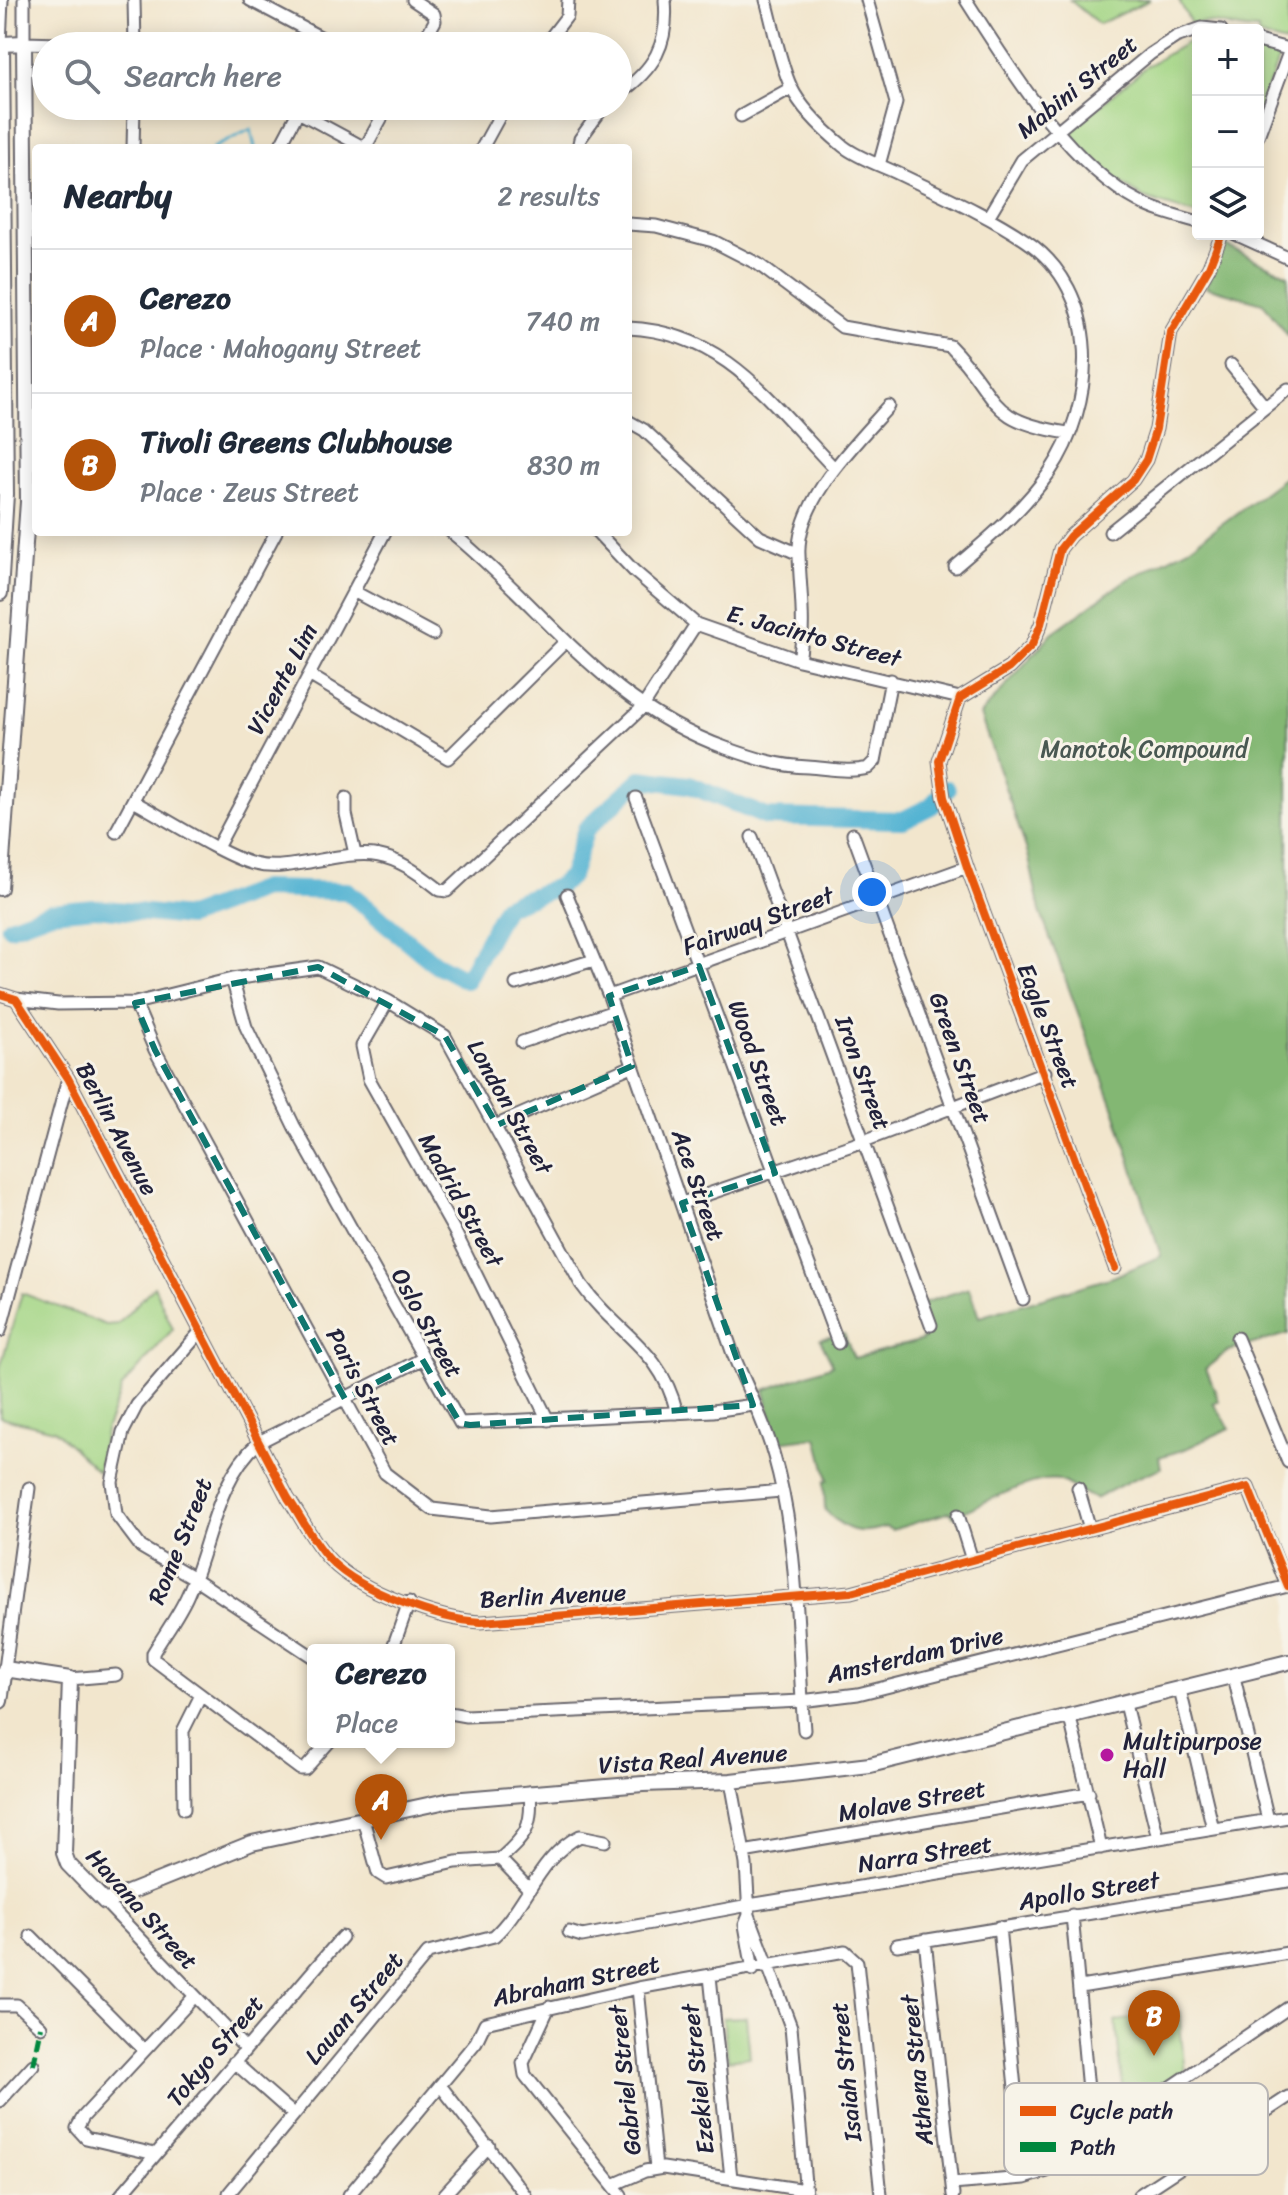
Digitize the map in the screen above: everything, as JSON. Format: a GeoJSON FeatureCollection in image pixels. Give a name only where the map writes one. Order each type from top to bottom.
{"type":"FeatureCollection","features":[{"type":"Feature","properties":{"kind":"street"},"geometry":{"type":"LineString","coordinates":[[0,593],[3,468],[2,0]]}},
{"type":"Feature","properties":{"kind":"street"},"geometry":{"type":"LineString","coordinates":[[0,888],[28,470],[32,451],[24,0]]}},
{"type":"Feature","properties":{"kind":"street"},"geometry":{"type":"LineString","coordinates":[[134,0],[135,32]]}},
{"type":"Feature","properties":{"kind":"street"},"geometry":{"type":"LineString","coordinates":[[250,0],[311,32]]}},
{"type":"Feature","properties":{"kind":"street"},"geometry":{"type":"LineString","coordinates":[[413,0],[434,14],[435,21],[429,32]]}},
{"type":"Feature","properties":{"kind":"street"},"geometry":{"type":"LineString","coordinates":[[555,32],[567,16],[568,0]]}},
{"type":"Feature","properties":{"kind":"street"},"geometry":{"type":"LineString","coordinates":[[632,84],[648,71],[658,56],[665,38],[665,0]]}},
{"type":"Feature","properties":{"kind":"street"},"geometry":{"type":"LineString","coordinates":[[766,0],[791,88],[820,124],[845,148],[988,217],[1047,259],[1077,307],[1083,328],[1086,368],[1068,433],[1048,474],[1003,526],[955,567]]}},
{"type":"Feature","properties":{"kind":"street"},"geometry":{"type":"LineString","coordinates":[[867,0],[896,103],[879,165]]}},
{"type":"Feature","properties":{"kind":"street"},"geometry":{"type":"LineString","coordinates":[[966,0],[995,46],[1058,130],[1096,172],[1142,204],[1192,220]]}},
{"type":"Feature","properties":{"kind":"street","name":"Mabini Street"},"geometry":{"type":"LineString","coordinates":[[988,217],[1022,160],[1150,54],[1176,37],[1192,31]]}},
{"type":"Feature","properties":{"kind":"street"},"geometry":{"type":"LineString","coordinates":[[1,44],[32,43]]}},
{"type":"Feature","properties":{"kind":"street"},"geometry":{"type":"LineString","coordinates":[[1264,43],[1288,52],[1264,119]]}},
{"type":"Feature","properties":{"kind":"street"},"geometry":{"type":"LineString","coordinates":[[741,116],[791,88]]}},
{"type":"Feature","properties":{"kind":"street"},"geometry":{"type":"LineString","coordinates":[[133,144],[134,120]]}},
{"type":"Feature","properties":{"kind":"street"},"geometry":{"type":"LineString","coordinates":[[281,144],[294,120]]}},
{"type":"Feature","properties":{"kind":"street"},"geometry":{"type":"LineString","coordinates":[[313,120],[358,144]]}},
{"type":"Feature","properties":{"kind":"street"},"geometry":{"type":"LineString","coordinates":[[367,144],[380,120]]}},
{"type":"Feature","properties":{"kind":"street"},"geometry":{"type":"LineString","coordinates":[[484,144],[497,120]]}},
{"type":"Feature","properties":{"kind":"street"},"geometry":{"type":"LineString","coordinates":[[579,144],[594,120]]}},
{"type":"Feature","properties":{"kind":"street"},"geometry":{"type":"LineString","coordinates":[[632,224],[656,226],[713,241],[758,264],[842,327],[950,346],[998,408],[1015,421],[1068,433]]}},
{"type":"Feature","properties":{"kind":"street"},"geometry":{"type":"LineString","coordinates":[[960,698],[1009,668],[1032,645],[1041,624],[1060,549],[1070,536],[1133,480],[1146,460],[1156,429],[1171,332],[1209,267],[1220,240]]}},
{"type":"Feature","properties":{"kind":"street"},"geometry":{"type":"LineString","coordinates":[[1248,240],[1288,258]]}},
{"type":"Feature","properties":{"kind":"street"},"geometry":{"type":"LineString","coordinates":[[632,328],[675,333],[712,350],[743,373],[834,468]]}},
{"type":"Feature","properties":{"kind":"street"},"geometry":{"type":"LineString","coordinates":[[1231,365],[1265,407]]}},
{"type":"Feature","properties":{"kind":"street"},"geometry":{"type":"LineString","coordinates":[[1110,532],[1288,389]]}},
{"type":"Feature","properties":{"kind":"street"},"geometry":{"type":"LineString","coordinates":[[799,660],[805,606],[799,554],[801,529],[834,468],[889,406]]}},
{"type":"Feature","properties":{"kind":"street"},"geometry":{"type":"LineString","coordinates":[[632,423],[644,430],[760,537],[799,554]]}},
{"type":"Feature","properties":{"kind":"street"},"geometry":{"type":"LineString","coordinates":[[3,468],[28,470]]}},
{"type":"Feature","properties":{"kind":"street"},"geometry":{"type":"LineString","coordinates":[[116,832],[274,536]]}},
{"type":"Feature","properties":{"kind":"street","name":"Vicente Lim"},"geometry":{"type":"LineString","coordinates":[[218,846],[383,536]]}},
{"type":"Feature","properties":{"kind":"street"},"geometry":{"type":"LineString","coordinates":[[456,536],[490,564],[603,678],[642,708],[692,736],[775,765],[860,770],[875,761],[891,680]]}},
{"type":"Feature","properties":{"kind":"street","name":"E. Jacinto Street"},"geometry":{"type":"LineString","coordinates":[[601,536],[634,571],[696,624],[799,660],[960,698]]}},
{"type":"Feature","properties":{"kind":"street"},"geometry":{"type":"LineString","coordinates":[[353,591],[433,634]]}},
{"type":"Feature","properties":{"kind":"street"},"geometry":{"type":"LineString","coordinates":[[133,801],[252,864],[281,867],[355,854],[391,857],[408,865],[440,890],[453,888],[642,708],[696,624]]}},
{"type":"Feature","properties":{"kind":"street"},"geometry":{"type":"LineString","coordinates":[[309,675],[448,758],[565,642]]}},
{"type":"Feature","properties":{"kind":"street","name":"Eagle Street"},"geometry":{"type":"LineString","coordinates":[[960,698],[939,761],[944,797],[1115,1268]]}},
{"type":"Feature","properties":{"kind":"street"},"geometry":{"type":"LineString","coordinates":[[346,798],[346,814],[355,854]]}},
{"type":"Feature","properties":{"kind":"street","name":"Wood Street"},"geometry":{"type":"LineString","coordinates":[[636,798],[838,1343]]}},
{"type":"Feature","properties":{"kind":"street","name":"Green Street"},"geometry":{"type":"LineString","coordinates":[[853,834],[1023,1299]]}},
{"type":"Feature","properties":{"kind":"street","name":"Iron Street"},"geometry":{"type":"LineString","coordinates":[[752,837],[931,1325]]}},
{"type":"Feature","properties":{"kind":"street","name":"Fairway Street"},"geometry":{"type":"LineString","coordinates":[[609,996],[880,901],[967,867]]}},
{"type":"Feature","properties":{"kind":"street","name":"Ace Street"},"geometry":{"type":"LineString","coordinates":[[567,895],[609,996],[753,1405],[764,1423],[781,1491],[795,1598],[804,1730]]}},
{"type":"Feature","properties":{"kind":"street"},"geometry":{"type":"LineString","coordinates":[[516,984],[594,960]]}},
{"type":"Feature","properties":{"kind":"street","name":"London Street"},"geometry":{"type":"LineString","coordinates":[[16,999],[135,1003],[232,979],[318,967],[388,1001],[445,1036],[497,1125],[581,1284],[595,1303],[660,1367],[677,1413]]}},
{"type":"Feature","properties":{"kind":"street","name":"Oslo Street"},"geometry":{"type":"LineString","coordinates":[[232,979],[246,1027],[294,1126],[460,1423],[677,1413],[753,1405]]}},
{"type":"Feature","properties":{"kind":"street"},"geometry":{"type":"LineString","coordinates":[[0,994],[16,999]]}},
{"type":"Feature","properties":{"kind":"street","name":"Berlin Avenue"},"geometry":{"type":"LineString","coordinates":[[16,999],[68,1078],[288,1498],[331,1561],[364,1584],[436,1614],[481,1622],[851,1592],[1248,1487],[1288,1586]]}},
{"type":"Feature","properties":{"kind":"street","name":"Madrid Street"},"geometry":{"type":"LineString","coordinates":[[388,1001],[362,1046],[369,1079],[455,1232],[548,1420]]}},
{"type":"Feature","properties":{"kind":"street"},"geometry":{"type":"LineString","coordinates":[[33,1023],[47,1002]]}},
{"type":"Feature","properties":{"kind":"street","name":"Paris Street"},"geometry":{"type":"LineString","coordinates":[[135,1003],[155,1050],[385,1473],[432,1509],[491,1516],[781,1491]]}},
{"type":"Feature","properties":{"kind":"street"},"geometry":{"type":"LineString","coordinates":[[522,1042],[614,1011]]}},
{"type":"Feature","properties":{"kind":"street"},"geometry":{"type":"LineString","coordinates":[[497,1125],[632,1066]]}},
{"type":"Feature","properties":{"kind":"street"},"geometry":{"type":"LineString","coordinates":[[682,1203],[864,1141],[1045,1072]]}},
{"type":"Feature","properties":{"kind":"street"},"geometry":{"type":"LineString","coordinates":[[0,1331],[68,1078]]}},
{"type":"Feature","properties":{"kind":"street"},"geometry":{"type":"LineString","coordinates":[[201,1331],[137,1405],[123,1432],[112,1482],[116,1514],[141,1547],[194,1578],[307,1653]]}},
{"type":"Feature","properties":{"kind":"street"},"geometry":{"type":"LineString","coordinates":[[1237,1338],[1288,1462]]}},
{"type":"Feature","properties":{"kind":"street","name":"Rome Street"},"geometry":{"type":"LineString","coordinates":[[200,1697],[153,1659],[153,1653],[187,1596],[232,1472],[259,1442],[422,1359]]}},
{"type":"Feature","properties":{"kind":"street"},"geometry":{"type":"LineString","coordinates":[[0,1701],[29,1488]]}},
{"type":"Feature","properties":{"kind":"street"},"geometry":{"type":"LineString","coordinates":[[1078,1488],[1090,1529]]}},
{"type":"Feature","properties":{"kind":"street"},"geometry":{"type":"LineString","coordinates":[[958,1515],[972,1560]]}},
{"type":"Feature","properties":{"kind":"street","name":"Amsterdam Drive"},"geometry":{"type":"LineString","coordinates":[[455,1714],[801,1701],[858,1694],[1288,1586]]}},
{"type":"Feature","properties":{"kind":"street"},"geometry":{"type":"LineString","coordinates":[[394,1644],[409,1602]]}},
{"type":"Feature","properties":{"kind":"street","name":"Vista Real Avenue"},"geometry":{"type":"LineString","coordinates":[[105,1902],[252,1843],[451,1800],[530,1792],[731,1781],[870,1765],[1287,1666]]}},
{"type":"Feature","properties":{"kind":"street"},"geometry":{"type":"LineString","coordinates":[[5,1669],[70,1679],[116,1675]]}},
{"type":"Feature","properties":{"kind":"street"},"geometry":{"type":"LineString","coordinates":[[1234,1677],[1268,1820]]}},
{"type":"Feature","properties":{"kind":"street","name":"Havana Street"},"geometry":{"type":"LineString","coordinates":[[70,1679],[64,1853],[68,1864],[193,1998],[245,2048]]}},
{"type":"Feature","properties":{"kind":"street"},"geometry":{"type":"LineString","coordinates":[[1180,1690],[1213,1829]]}},
{"type":"Feature","properties":{"kind":"street"},"geometry":{"type":"LineString","coordinates":[[184,1809],[183,1731],[200,1697],[300,1769],[305,1769],[324,1748]]}},
{"type":"Feature","properties":{"kind":"street"},"geometry":{"type":"LineString","coordinates":[[1125,1704],[1158,1838]]}},
{"type":"Feature","properties":{"kind":"street"},"geometry":{"type":"LineString","coordinates":[[1070,1718],[1101,1848]]}},
{"type":"Feature","properties":{"kind":"street"},"geometry":{"type":"LineString","coordinates":[[549,2007],[523,2063],[525,2075],[617,2190],[656,2168],[805,2192],[791,2027],[749,1910],[731,1781]]}},
{"type":"Feature","properties":{"kind":"street"},"geometry":{"type":"LineString","coordinates":[[363,1819],[380,1877],[456,1862],[500,1859],[528,1829],[532,1819],[530,1792]]}},
{"type":"Feature","properties":{"kind":"street","name":"Molave Street"},"geometry":{"type":"LineString","coordinates":[[743,1852],[1089,1793]]}},
{"type":"Feature","properties":{"kind":"street","name":"Narra Street"},"geometry":{"type":"LineString","coordinates":[[569,1932],[582,1936],[749,1910],[1288,1817]]}},
{"type":"Feature","properties":{"kind":"street","name":"Lauan Street"},"geometry":{"type":"LineString","coordinates":[[229,2193],[428,1953],[494,1936],[528,1888],[574,1839],[591,1835],[605,1841]]}},
{"type":"Feature","properties":{"kind":"street"},"geometry":{"type":"LineString","coordinates":[[500,1859],[528,1888]]}},
{"type":"Feature","properties":{"kind":"street","name":"Apollo Street"},"geometry":{"type":"LineString","coordinates":[[897,1945],[1288,1881]]}},
{"type":"Feature","properties":{"kind":"street"},"geometry":{"type":"LineString","coordinates":[[749,1910],[745,1925],[753,1970]]}},
{"type":"Feature","properties":{"kind":"street"},"geometry":{"type":"LineString","coordinates":[[1072,1915],[1087,2083]]}},
{"type":"Feature","properties":{"kind":"street"},"geometry":{"type":"LineString","coordinates":[[999,1927],[1015,2083]]}},
{"type":"Feature","properties":{"kind":"street"},"geometry":{"type":"LineString","coordinates":[[31,1936],[144,2050]]}},
{"type":"Feature","properties":{"kind":"street","name":"Tokyo Street"},"geometry":{"type":"LineString","coordinates":[[121,2195],[342,1937]]}},
{"type":"Feature","properties":{"kind":"street","name":"Athena Street"},"geometry":{"type":"LineString","coordinates":[[925,1940],[952,2190]]}},
{"type":"Feature","properties":{"kind":"street","name":"Abraham Street"},"geometry":{"type":"LineString","coordinates":[[349,2195],[476,2042],[485,2023],[638,1988],[770,1967],[845,1951]]}},
{"type":"Feature","properties":{"kind":"street","name":"Isaiah Street"},"geometry":{"type":"LineString","coordinates":[[845,1951],[857,1962],[881,2195]]}},
{"type":"Feature","properties":{"kind":"street"},"geometry":{"type":"LineString","coordinates":[[1080,1987],[1288,1953]]}},
{"type":"Feature","properties":{"kind":"street","name":"Ezekiel Street"},"geometry":{"type":"LineString","coordinates":[[710,1976],[731,2178]]}},
{"type":"Feature","properties":{"kind":"street","name":"Gabriel Street"},"geometry":{"type":"LineString","coordinates":[[638,1988],[656,2168]]}},
{"type":"Feature","properties":{"kind":"street"},"geometry":{"type":"LineString","coordinates":[[155,2154],[86,2138],[77,2128],[83,2117],[193,1998]]}},
{"type":"Feature","properties":{"kind":"street"},"geometry":{"type":"LineString","coordinates":[[0,2005],[17,2005],[41,2027]]}},
{"type":"Feature","properties":{"kind":"street"},"geometry":{"type":"LineString","coordinates":[[1176,2083],[1288,2008]]}},
{"type":"Feature","properties":{"kind":"street"},"geometry":{"type":"LineString","coordinates":[[234,2062],[293,2114]]}},
{"type":"Feature","properties":{"kind":"street"},"geometry":{"type":"LineString","coordinates":[[0,2101],[33,2065]]}},
{"type":"Feature","properties":{"kind":"street"},"geometry":{"type":"LineString","coordinates":[[440,2085],[525,2195]]}},
{"type":"Feature","properties":{"kind":"street"},"geometry":{"type":"LineString","coordinates":[[1268,2110],[1288,2097]]}},
{"type":"Feature","properties":{"kind":"street"},"geometry":{"type":"LineString","coordinates":[[444,2195],[489,2146]]}},
{"type":"Feature","properties":{"kind":"street"},"geometry":{"type":"LineString","coordinates":[[952,2190],[1034,2175]]}},
{"type":"Feature","properties":{"kind":"street"},"geometry":{"type":"LineString","coordinates":[[1139,2195],[1169,2175]]}},
{"type":"Feature","properties":{"kind":"highlighted area"},"geometry":{"type":"Polygon","coordinates":[[[699,966],[775,1173],[682,1203],[753,1405],[470,1425],[460,1423],[422,1359],[345,1399],[155,1050],[135,1003],[318,967],[445,1036],[497,1125],[632,1066],[609,996],[699,966]]]}},
{"type":"Feature","properties":{"kind":"green space"},"geometry":{"type":"Polygon","coordinates":[[[1070,0],[1150,0],[1099,24],[1070,0]]]}},
{"type":"Feature","properties":{"kind":"green space"},"geometry":{"type":"Polygon","coordinates":[[[1179,0],[1288,0],[1288,39],[1285,43],[1264,37],[1264,24],[1191,24],[1179,0]]]}},
{"type":"Feature","properties":{"kind":"green space"},"geometry":{"type":"Polygon","coordinates":[[[1192,40],[1192,213],[1144,198],[1107,173],[1068,132],[1147,66],[1192,40]]]}},
{"type":"Feature","properties":{"kind":"green space"},"geometry":{"type":"Polygon","coordinates":[[[1264,50],[1280,54],[1264,98],[1264,50]]]}},
{"type":"Feature","properties":{"kind":"green space"},"geometry":{"type":"Polygon","coordinates":[[[1224,245],[1288,275],[1288,336],[1263,303],[1206,287],[1224,245]]]}},
{"type":"Feature","properties":{"kind":"green space","name":"Manotok Compound"},"geometry":{"type":"Polygon","coordinates":[[[1288,475],[1288,1334],[1228,1351],[1206,1368],[1219,1401],[1213,1403],[1230,1428],[1183,1450],[1159,1457],[1161,1468],[1095,1499],[1061,1481],[1051,1480],[1023,1486],[953,1516],[950,1512],[892,1530],[886,1527],[852,1530],[825,1510],[824,1482],[828,1480],[817,1437],[779,1442],[764,1390],[833,1365],[820,1339],[844,1334],[854,1358],[923,1340],[914,1306],[969,1288],[979,1317],[1113,1277],[1161,1256],[1115,1112],[1040,911],[1028,854],[980,715],[1052,633],[1123,582],[1189,548],[1288,475]]]}},
{"type":"Feature","properties":{"kind":"green space"},"geometry":{"type":"Polygon","coordinates":[[[154,1286],[173,1329],[122,1387],[105,1431],[98,1472],[54,1430],[0,1417],[0,1368],[22,1293],[106,1325],[118,1324],[154,1286]]]}},
{"type":"Feature","properties":{"kind":"green space"},"geometry":{"type":"Polygon","coordinates":[[[1179,2012],[1185,2074],[1173,2083],[1122,2083],[1116,2021],[1179,2012]]]}},
{"type":"Feature","properties":{"kind":"green space"},"geometry":{"type":"Polygon","coordinates":[[[746,2017],[750,2057],[728,2060],[723,2018],[746,2017]]]}},
{"type":"Feature","properties":{"kind":"waterway"},"geometry":{"type":"LineString","coordinates":[[221,144],[251,129],[254,144]]}},
{"type":"Feature","properties":{"kind":"waterway"},"geometry":{"type":"LineString","coordinates":[[10,927],[51,912],[95,908],[188,917],[263,889],[347,891],[434,963],[466,980],[506,906],[558,887],[571,876],[586,829],[641,779],[689,785],[767,817],[903,820],[931,806],[947,789]]}},
{"type":"Feature","properties":{"kind":"marked path"},"geometry":{"type":"LineString","coordinates":[[33,2065],[41,2027]]}},
{"type":"Feature","properties":{"kind":"cycle path"},"geometry":{"type":"LineString","coordinates":[[1115,1268],[967,867],[944,797],[939,761],[960,698],[1009,668],[1032,645],[1041,624],[1060,549],[1070,536],[1133,480],[1146,460],[1156,429],[1171,332],[1209,267],[1220,240]]}},
{"type":"Feature","properties":{"kind":"cycle path"},"geometry":{"type":"LineString","coordinates":[[0,994],[16,999],[68,1078],[308,1531],[331,1561],[380,1593],[423,1610],[481,1622],[851,1592],[1248,1487],[1288,1586]]}},
{"type":"Feature","properties":{"kind":"place","name":"Multipurpose Hall"},"geometry":{"type":"Point","coordinates":[1107,1755]}},
{"type":"Feature","properties":{"kind":"place","name":"Cerezo"},"geometry":{"type":"Point","coordinates":[381,1840]}},
{"type":"Feature","properties":{"kind":"place","name":"Tivoli Greens Clubhouse"},"geometry":{"type":"Point","coordinates":[1154,2056]}}]}
